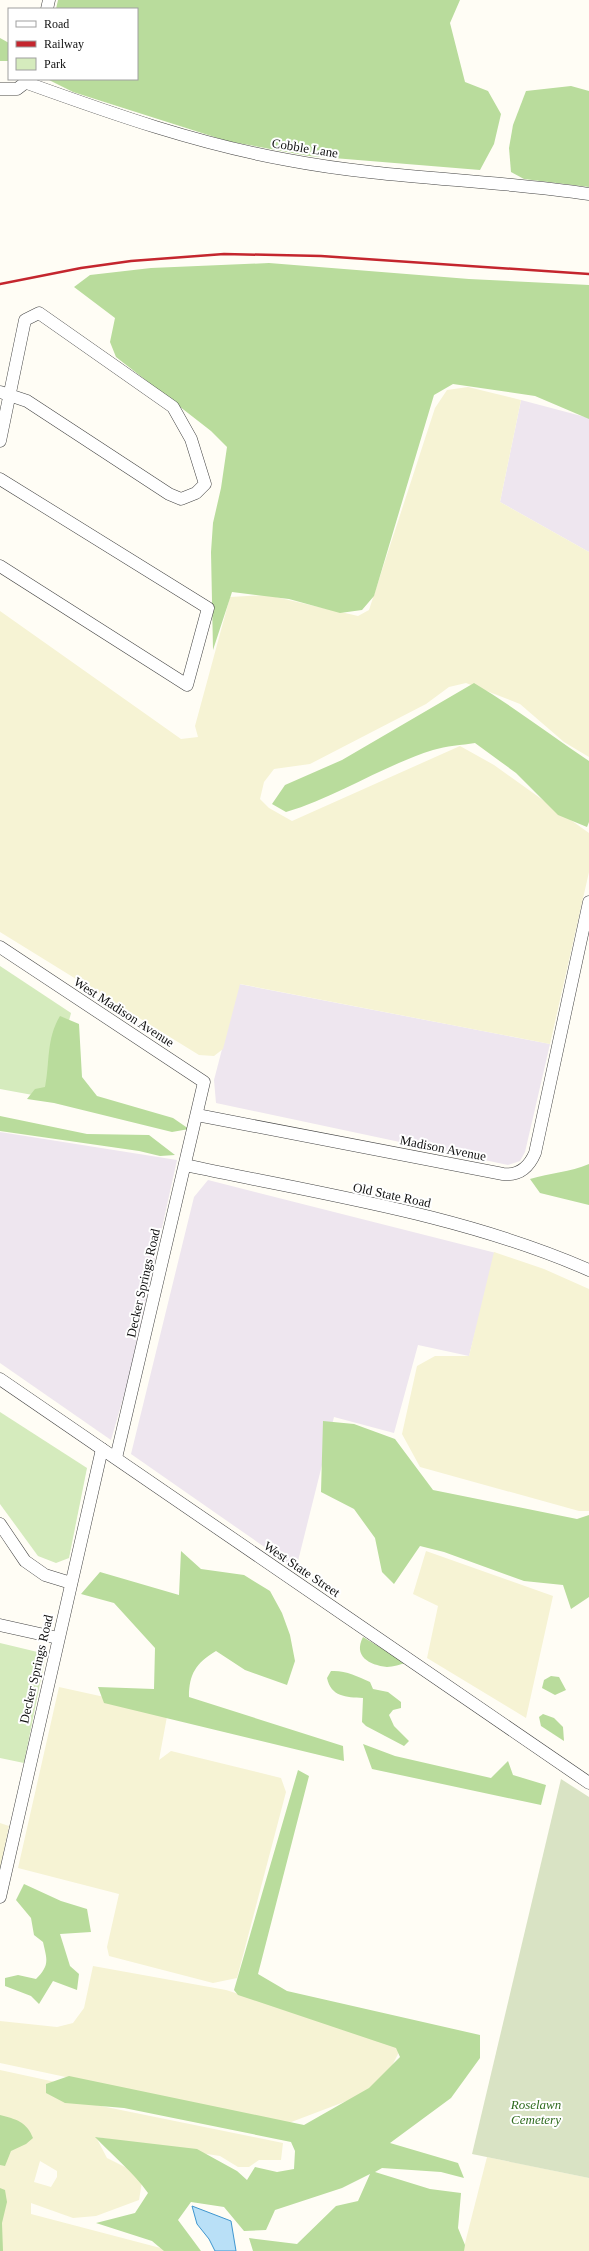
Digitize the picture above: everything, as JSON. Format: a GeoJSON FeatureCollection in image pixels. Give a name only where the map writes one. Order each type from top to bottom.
{"type":"FeatureCollection","features":[{"type":"Feature","properties":{"kind":"street"},"geometry":{"type":"LineString","coordinates":[[0,89],[17,89],[28,81]]}},
{"type":"Feature","properties":{"kind":"street","name":"Cobble Lane"},"geometry":{"type":"LineString","coordinates":[[28,81],[158,129],[254,154],[334,168],[500,183],[589,194]]}},
{"type":"Feature","properties":{"kind":"street"},"geometry":{"type":"LineString","coordinates":[[0,441],[5,393],[25,320],[39,313],[173,406],[191,439],[205,484],[196,493],[181,499],[169,494],[27,401],[5,393]]}},
{"type":"Feature","properties":{"kind":"street"},"geometry":{"type":"LineString","coordinates":[[0,479],[208,608],[187,685],[0,566]]}},
{"type":"Feature","properties":{"kind":"street","name":"Madison Avenue"},"geometry":{"type":"LineString","coordinates":[[197,1115],[503,1174],[515,1173],[527,1167],[535,1153],[589,902]]}},
{"type":"Feature","properties":{"kind":"street","name":"West Madison Avenue"},"geometry":{"type":"LineString","coordinates":[[0,947],[204,1082],[197,1115]]}},
{"type":"Feature","properties":{"kind":"street","name":"Decker Springs Road"},"geometry":{"type":"LineString","coordinates":[[116,1458],[197,1115]]}},
{"type":"Feature","properties":{"kind":"street","name":"Old State Road"},"geometry":{"type":"LineString","coordinates":[[185,1165],[466,1227],[539,1250],[589,1270]]}},
{"type":"Feature","properties":{"kind":"street","name":"West State Street"},"geometry":{"type":"LineString","coordinates":[[0,1379],[589,1783]]}},
{"type":"Feature","properties":{"kind":"street","name":"Decker Springs Road"},"geometry":{"type":"LineString","coordinates":[[0,1897],[102,1449]]}},
{"type":"Feature","properties":{"kind":"street"},"geometry":{"type":"LineString","coordinates":[[0,1524],[16,1551],[30,1565],[45,1575],[71,1583]]}},
{"type":"Feature","properties":{"kind":"street"},"geometry":{"type":"LineString","coordinates":[[0,1625],[58,1638]]}},
{"type":"Feature","properties":{"kind":"shaded area"},"geometry":{"type":"Polygon","coordinates":[[[468,387],[521,400],[500,502],[589,552],[589,757],[564,742],[520,704],[466,683],[449,687],[426,704],[310,764],[274,769],[264,782],[260,799],[269,808],[292,821],[460,746],[494,765],[589,833],[589,872],[550,1044],[240,984],[223,1049],[214,1056],[199,1055],[0,932],[0,611],[181,739],[198,737],[195,726],[230,597],[267,595],[358,616],[369,610],[435,408],[447,390],[468,387]]]}},
{"type":"Feature","properties":{"kind":"shaded area"},"geometry":{"type":"Polygon","coordinates":[[[521,400],[589,418],[589,552],[500,502],[521,400]]]}},
{"type":"Feature","properties":{"kind":"shaded area"},"geometry":{"type":"Polygon","coordinates":[[[239,984],[550,1044],[525,1152],[520,1161],[508,1165],[216,1103],[214,1080],[239,984]]]}},
{"type":"Feature","properties":{"kind":"shaded area"},"geometry":{"type":"Polygon","coordinates":[[[0,1132],[177,1160],[128,1381],[111,1440],[0,1363],[0,1132]]]}},
{"type":"Feature","properties":{"kind":"shaded area"},"geometry":{"type":"Polygon","coordinates":[[[208,1180],[496,1253],[469,1356],[418,1345],[394,1433],[334,1417],[296,1569],[131,1454],[194,1197],[208,1180]]]}},
{"type":"Feature","properties":{"kind":"shaded area"},"geometry":{"type":"Polygon","coordinates":[[[494,1252],[544,1269],[589,1289],[589,1511],[579,1511],[420,1467],[402,1434],[417,1366],[435,1356],[469,1356],[494,1252]]]}},
{"type":"Feature","properties":{"kind":"shaded area"},"geometry":{"type":"Polygon","coordinates":[[[426,1551],[553,1596],[526,1718],[427,1658],[438,1606],[413,1594],[426,1551]]]}},
{"type":"Feature","properties":{"kind":"shaded area"},"geometry":{"type":"Polygon","coordinates":[[[59,1687],[168,1711],[159,1760],[171,1751],[281,1778],[286,1792],[237,1978],[213,1983],[109,1956],[107,1947],[119,1894],[18,1868],[59,1687]]]}},
{"type":"Feature","properties":{"kind":"shaded area"},"geometry":{"type":"Polygon","coordinates":[[[0,1823],[9,1826],[0,1869],[0,1823]]]}},
{"type":"Feature","properties":{"kind":"shaded area"},"geometry":{"type":"Polygon","coordinates":[[[93,1966],[226,1990],[402,2046],[381,2088],[286,2124],[0,2063],[0,2021],[57,2027],[73,2023],[84,2008],[93,1966]]]}},
{"type":"Feature","properties":{"kind":"shaded area"},"geometry":{"type":"Polygon","coordinates":[[[0,2070],[60,2083],[57,2097],[283,2143],[281,2160],[259,2160],[249,2167],[238,2167],[220,2156],[96,2137],[107,2158],[143,2176],[139,2200],[96,2216],[73,2218],[31,2203],[31,2214],[172,2251],[0,2251],[0,2070]],[[40,2161],[34,2182],[51,2187],[57,2177],[57,2171],[40,2161]]]}},
{"type":"Feature","properties":{"kind":"shaded area"},"geometry":{"type":"Polygon","coordinates":[[[487,2157],[589,2178],[589,2251],[463,2251],[487,2157]]]}},
{"type":"Feature","properties":{"kind":"green space"},"geometry":{"type":"Polygon","coordinates":[[[58,0],[460,0],[450,23],[465,82],[488,91],[501,114],[494,144],[480,170],[309,156],[227,141],[73,92],[49,80],[138,80],[138,8],[56,8],[58,0]]]}},
{"type":"Feature","properties":{"kind":"green space"},"geometry":{"type":"Polygon","coordinates":[[[0,38],[8,42],[8,61],[0,61],[0,38]]]}},
{"type":"Feature","properties":{"kind":"green space"},"geometry":{"type":"Polygon","coordinates":[[[571,86],[589,91],[589,187],[524,179],[511,172],[509,148],[513,125],[526,91],[571,86]]]}},
{"type":"Feature","properties":{"kind":"green space"},"geometry":{"type":"Polygon","coordinates":[[[269,263],[469,279],[589,285],[589,419],[535,396],[453,384],[434,395],[374,596],[362,610],[340,613],[289,599],[232,592],[213,650],[211,552],[213,523],[221,488],[227,447],[211,431],[116,357],[110,342],[115,318],[74,287],[90,275],[151,268],[269,263]]]}},
{"type":"Feature","properties":{"kind":"green space"},"geometry":{"type":"Polygon","coordinates":[[[474,683],[589,761],[589,822],[587,827],[558,815],[516,773],[475,743],[438,749],[414,757],[305,806],[286,812],[272,804],[285,785],[342,760],[474,683]]]}},
{"type":"Feature","properties":{"kind":"green space"},"geometry":{"type":"Polygon","coordinates":[[[0,966],[71,1013],[49,1098],[0,1089],[0,966]]]}},
{"type":"Feature","properties":{"kind":"green space"},"geometry":{"type":"Polygon","coordinates":[[[60,1016],[79,1024],[82,1077],[97,1096],[173,1118],[189,1129],[172,1132],[54,1103],[27,1099],[35,1089],[45,1087],[50,1042],[52,1033],[60,1016]]]}},
{"type":"Feature","properties":{"kind":"green space"},"geometry":{"type":"Polygon","coordinates":[[[0,1116],[87,1134],[149,1135],[175,1155],[160,1156],[139,1151],[0,1131],[0,1116]]]}},
{"type":"Feature","properties":{"kind":"green space"},"geometry":{"type":"Polygon","coordinates":[[[589,1164],[589,1205],[540,1193],[530,1179],[575,1169],[589,1164]]]}},
{"type":"Feature","properties":{"kind":"green space"},"geometry":{"type":"Polygon","coordinates":[[[0,1412],[87,1468],[69,1558],[56,1563],[38,1556],[0,1504],[0,1412]]]}},
{"type":"Feature","properties":{"kind":"green space"},"geometry":{"type":"Polygon","coordinates":[[[323,1421],[354,1424],[395,1439],[433,1490],[577,1519],[589,1515],[589,1597],[571,1609],[563,1585],[524,1581],[444,1552],[420,1546],[394,1584],[382,1572],[375,1538],[354,1509],[321,1492],[323,1421]]]}},
{"type":"Feature","properties":{"kind":"green space"},"geometry":{"type":"Polygon","coordinates":[[[181,1551],[201,1569],[244,1575],[270,1591],[282,1613],[290,1635],[295,1661],[287,1685],[245,1670],[216,1651],[203,1660],[195,1670],[190,1682],[189,1697],[343,1746],[344,1761],[104,1703],[98,1687],[154,1689],[155,1648],[114,1603],[81,1594],[100,1572],[179,1595],[181,1551]]]}},
{"type":"Feature","properties":{"kind":"green space"},"geometry":{"type":"Polygon","coordinates":[[[363,1637],[406,1663],[387,1667],[369,1662],[361,1654],[360,1644],[363,1637]]]}},
{"type":"Feature","properties":{"kind":"green space"},"geometry":{"type":"Polygon","coordinates":[[[0,1643],[46,1654],[24,1763],[0,1758],[0,1643]]]}},
{"type":"Feature","properties":{"kind":"green space"},"geometry":{"type":"Polygon","coordinates":[[[331,1671],[346,1672],[370,1682],[373,1689],[388,1692],[401,1702],[401,1708],[393,1710],[389,1715],[394,1726],[409,1741],[404,1746],[366,1726],[362,1722],[363,1698],[340,1695],[332,1689],[327,1678],[331,1671]]]}},
{"type":"Feature","properties":{"kind":"green space"},"geometry":{"type":"Polygon","coordinates":[[[551,1676],[559,1677],[566,1690],[555,1695],[542,1688],[544,1680],[551,1676]]]}},
{"type":"Feature","properties":{"kind":"green space"},"geometry":{"type":"Polygon","coordinates":[[[543,1714],[554,1718],[563,1727],[564,1741],[541,1726],[539,1717],[543,1714]]]}},
{"type":"Feature","properties":{"kind":"green space"},"geometry":{"type":"Polygon","coordinates":[[[363,1744],[395,1756],[491,1778],[508,1761],[513,1775],[546,1785],[541,1805],[372,1769],[363,1744]]]}},
{"type":"Feature","properties":{"kind":"green space"},"geometry":{"type":"Polygon","coordinates":[[[298,1770],[309,1776],[258,1974],[287,1991],[480,2035],[480,2058],[451,2098],[390,2143],[458,2163],[464,2178],[441,2172],[382,2168],[375,2172],[430,2189],[461,2193],[458,2228],[465,2245],[464,2251],[253,2251],[249,2238],[297,2244],[336,2206],[358,2201],[370,2174],[342,2188],[275,2210],[266,2230],[244,2231],[224,2207],[191,2202],[178,2220],[201,2251],[164,2251],[152,2241],[96,2223],[135,2213],[148,2193],[129,2171],[95,2137],[197,2149],[237,2171],[247,2180],[255,2167],[277,2172],[294,2169],[295,2151],[291,2142],[124,2108],[65,2103],[46,2093],[46,2084],[69,2076],[304,2125],[369,2088],[400,2057],[396,2048],[238,1995],[234,1990],[298,1770]]]}},
{"type":"Feature","properties":{"kind":"green space","name":"Roselawn Cemetery"},"geometry":{"type":"Polygon","coordinates":[[[561,1779],[589,1797],[589,2178],[472,2154],[561,1779]]]}},
{"type":"Feature","properties":{"kind":"green space"},"geometry":{"type":"Polygon","coordinates":[[[24,1884],[61,1901],[87,1909],[91,1932],[60,1934],[70,1966],[79,1974],[77,1990],[53,1981],[39,2004],[31,1996],[5,1986],[5,1978],[18,1975],[36,1979],[44,1970],[46,1962],[46,1953],[43,1942],[34,1935],[31,1918],[16,1900],[24,1884]]]}},
{"type":"Feature","properties":{"kind":"green space"},"geometry":{"type":"Polygon","coordinates":[[[0,2115],[20,2122],[28,2128],[33,2138],[26,2144],[11,2151],[5,2166],[0,2165],[0,2115]]]}},
{"type":"Feature","properties":{"kind":"green space"},"geometry":{"type":"Polygon","coordinates":[[[0,2188],[5,2190],[7,2202],[2,2223],[3,2251],[0,2251],[0,2188]]]}},
{"type":"Feature","properties":{"kind":"water"},"geometry":{"type":"Polygon","coordinates":[[[192,2206],[231,2221],[236,2251],[215,2251],[209,2239],[197,2224],[192,2206]]]}},
{"type":"Feature","properties":{"kind":"railway"},"geometry":{"type":"LineString","coordinates":[[0,284],[81,268],[131,261],[224,254],[321,256],[589,274]]}}]}
